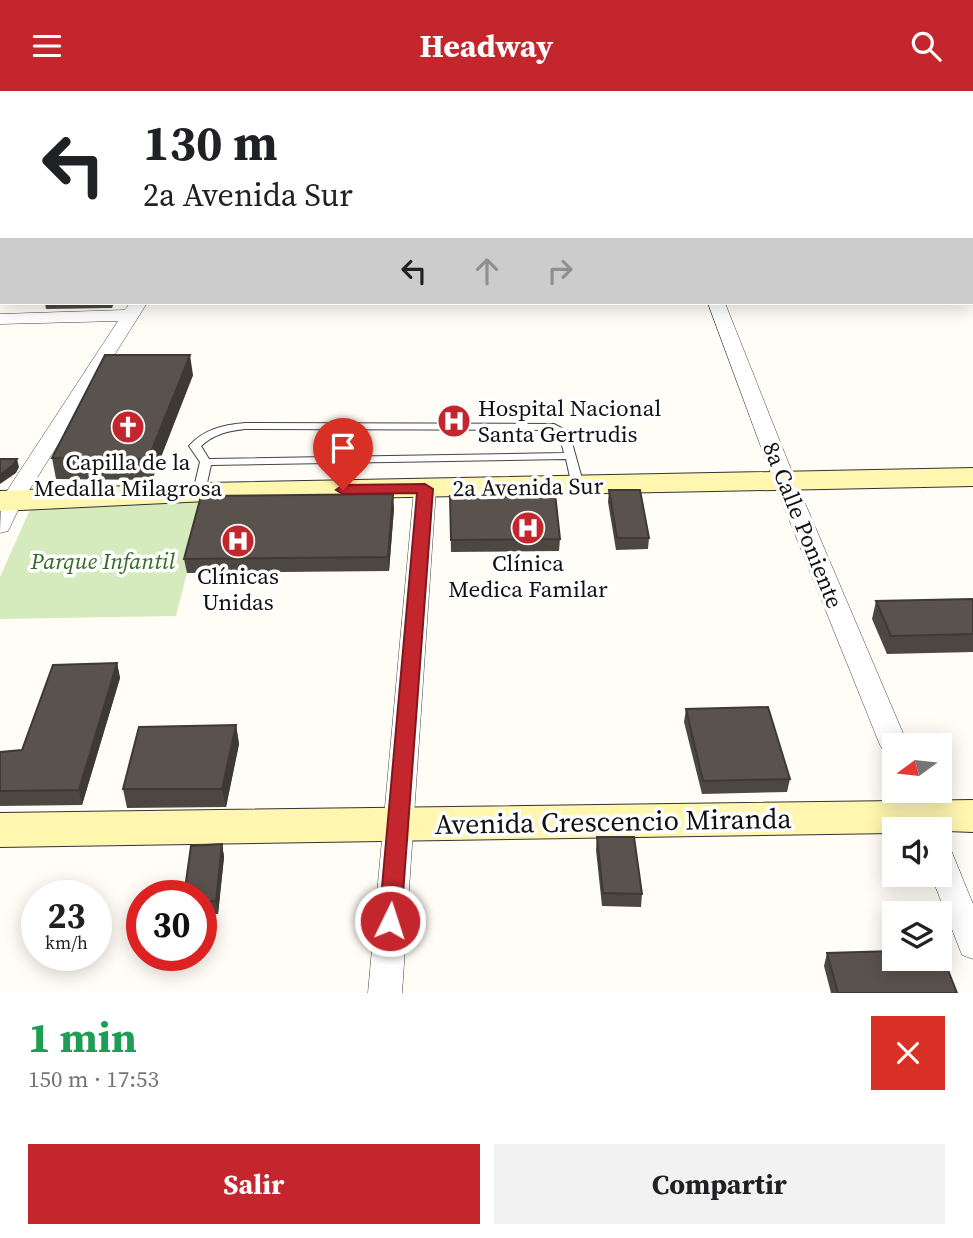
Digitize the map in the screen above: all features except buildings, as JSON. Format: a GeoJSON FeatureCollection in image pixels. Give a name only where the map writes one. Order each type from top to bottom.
{"type":"FeatureCollection","features":[{"type":"Feature","properties":{"kind":"main road","name":"2a Avenida Sur"},"geometry":{"type":"LineString","coordinates":[[4,509],[199,492],[973,477]]}},
{"type":"Feature","properties":{"kind":"main road","name":"Avenida Crescencio Miranda"},"geometry":{"type":"LineString","coordinates":[[0,830],[922,813],[973,816]]}},
{"type":"Feature","properties":{"kind":"street","name":"8a Calle Poniente"},"geometry":{"type":"LineString","coordinates":[[717,305],[785,482],[889,733]]}},
{"type":"Feature","properties":{"kind":"street"},"geometry":{"type":"LineString","coordinates":[[0,319],[134,309]]}},
{"type":"Feature","properties":{"kind":"street"},"geometry":{"type":"LineString","coordinates":[[4,509],[134,309]]}},
{"type":"Feature","properties":{"kind":"street"},"geometry":{"type":"LineString","coordinates":[[385,993],[425,489]]}},
{"type":"Feature","properties":{"kind":"street"},"geometry":{"type":"LineString","coordinates":[[951,887],[973,945]]}},
{"type":"Feature","properties":{"kind":"lane"},"geometry":{"type":"LineString","coordinates":[[199,492],[206,462],[195,446],[203,436],[219,429],[245,426],[554,427],[564,432],[578,486]]}},
{"type":"Feature","properties":{"kind":"lane"},"geometry":{"type":"LineString","coordinates":[[206,462],[570,456]]}},
{"type":"Feature","properties":{"kind":"green space","name":"Parque Infantil"},"geometry":{"type":"Polygon","coordinates":[[[205,502],[176,616],[0,619],[0,577],[32,505],[205,502]]]}},
{"type":"Feature","properties":{"kind":"place","name":"Hospital Nacional Santa Gertrudis"},"geometry":{"type":"Point","coordinates":[454,421]}},
{"type":"Feature","properties":{"kind":"place","name":"Capilla de la Medalla Milagrosa"},"geometry":{"type":"Point","coordinates":[128,427]}},
{"type":"Feature","properties":{"kind":"place","name":"Clínica Medica Familar"},"geometry":{"type":"Point","coordinates":[528,528]}},
{"type":"Feature","properties":{"kind":"place","name":"Clínicas Unidas"},"geometry":{"type":"Point","coordinates":[238,541]}},
{"type":"Feature","properties":{"kind":"route"},"geometry":{"type":"LineString","coordinates":[[343,490],[425,489],[390,921]]}}]}
